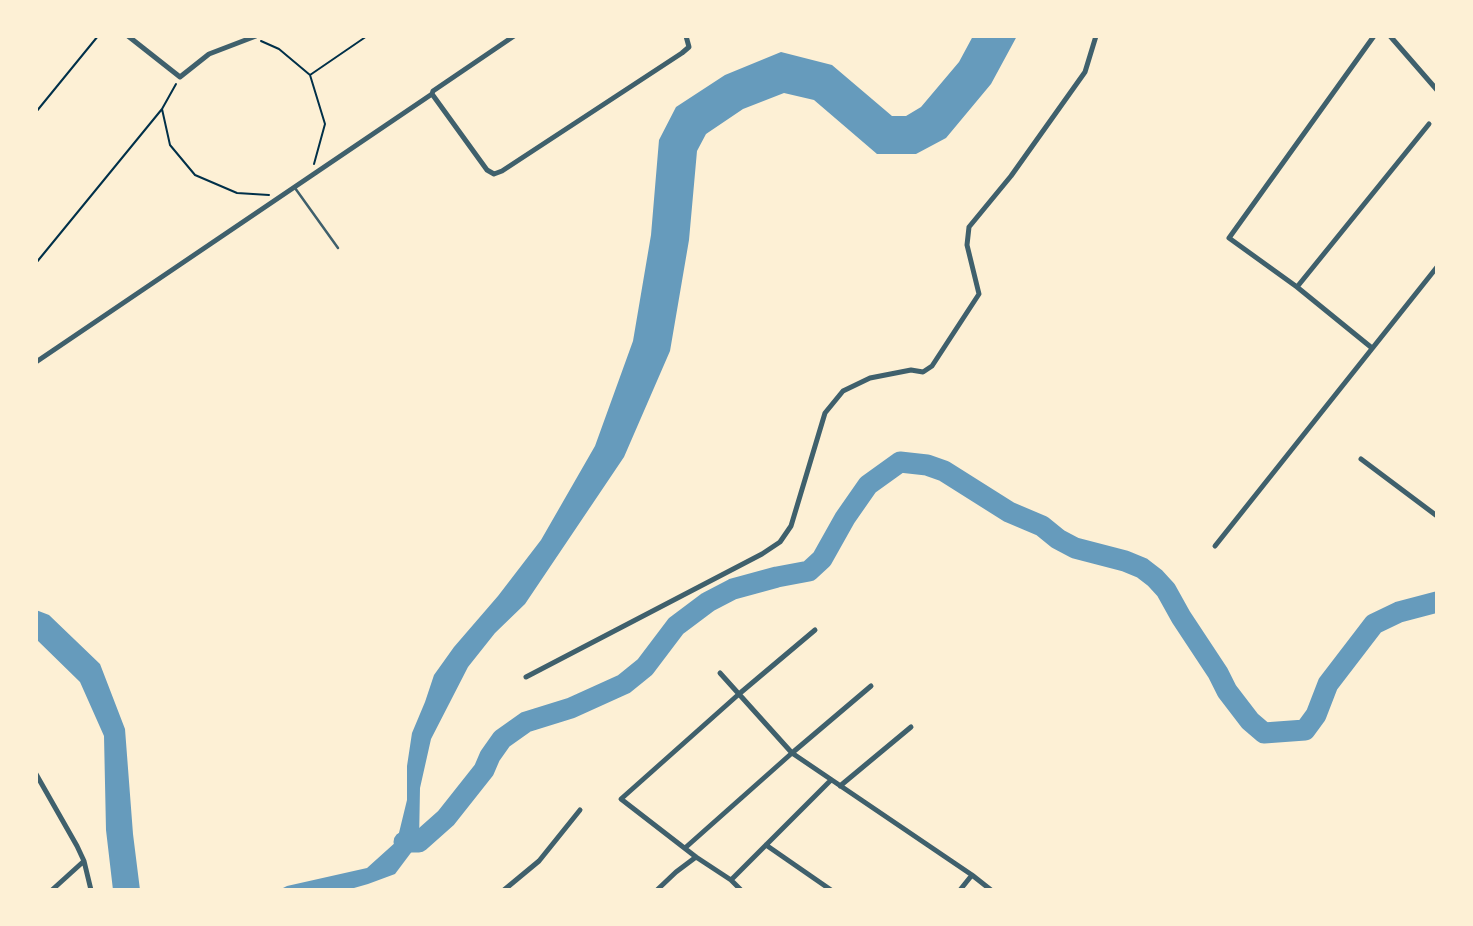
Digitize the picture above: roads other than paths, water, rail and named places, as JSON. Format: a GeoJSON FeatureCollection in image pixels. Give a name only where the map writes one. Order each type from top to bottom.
{"type":"FeatureCollection","features":[{"type":"Feature","properties":{"kind":"street"},"geometry":{"type":"LineString","coordinates":[[128,36],[180,78],[209,54],[255,37]]}},
{"type":"Feature","properties":{"kind":"street"},"geometry":{"type":"LineString","coordinates":[[36,362],[432,94],[433,91],[514,36]]}},
{"type":"Feature","properties":{"kind":"street"},"geometry":{"type":"LineString","coordinates":[[432,94],[487,170],[494,174],[502,171],[689,47],[686,36]]}},
{"type":"Feature","properties":{"kind":"street"},"geometry":{"type":"LineString","coordinates":[[526,678],[762,554],[780,542],[791,526],[825,413],[843,391],[870,378],[911,370],[923,372],[932,366],[979,294],[967,245],[969,227],[1011,176],[1084,72],[1096,36]]}},
{"type":"Feature","properties":{"kind":"street"},"geometry":{"type":"LineString","coordinates":[[1372,348],[1297,287],[1229,238],[1374,36]]}},
{"type":"Feature","properties":{"kind":"street"},"geometry":{"type":"LineString","coordinates":[[1390,36],[1437,90]]}},
{"type":"Feature","properties":{"kind":"street"},"geometry":{"type":"LineString","coordinates":[[1297,287],[1429,124]]}},
{"type":"Feature","properties":{"kind":"street"},"geometry":{"type":"LineString","coordinates":[[1215,546],[1437,267]]}},
{"type":"Feature","properties":{"kind":"street"},"geometry":{"type":"LineString","coordinates":[[1361,459],[1437,516]]}},
{"type":"Feature","properties":{"kind":"street"},"geometry":{"type":"LineString","coordinates":[[741,890],[731,880],[696,857],[621,799],[739,694],[815,630]]}},
{"type":"Feature","properties":{"kind":"street"},"geometry":{"type":"LineString","coordinates":[[720,673],[792,754],[972,875],[991,890]]}},
{"type":"Feature","properties":{"kind":"street"},"geometry":{"type":"LineString","coordinates":[[685,848],[871,686]]}},
{"type":"Feature","properties":{"kind":"street"},"geometry":{"type":"LineString","coordinates":[[840,786],[910,727]]}},
{"type":"Feature","properties":{"kind":"street"},"geometry":{"type":"LineString","coordinates":[[36,774],[84,861],[91,890]]}},
{"type":"Feature","properties":{"kind":"street"},"geometry":{"type":"LineString","coordinates":[[731,880],[831,780]]}},
{"type":"Feature","properties":{"kind":"street"},"geometry":{"type":"LineString","coordinates":[[504,890],[539,861],[580,810]]}},
{"type":"Feature","properties":{"kind":"street"},"geometry":{"type":"LineString","coordinates":[[766,845],[831,890]]}},
{"type":"Feature","properties":{"kind":"street"},"geometry":{"type":"LineString","coordinates":[[657,890],[696,857]]}},
{"type":"Feature","properties":{"kind":"street"},"geometry":{"type":"LineString","coordinates":[[52,890],[84,861]]}},
{"type":"Feature","properties":{"kind":"street"},"geometry":{"type":"LineString","coordinates":[[960,890],[972,875]]}},
{"type":"Feature","properties":{"kind":"lane"},"geometry":{"type":"LineString","coordinates":[[294,187],[338,248]]}},
{"type":"Feature","properties":{"kind":"water"},"geometry":{"type":"Polygon","coordinates":[[[973,36],[1017,36],[991,84],[946,138],[916,154],[877,154],[814,100],[784,93],[743,109],[706,134],[697,151],[689,240],[670,351],[624,457],[525,604],[495,633],[468,667],[431,739],[420,788],[419,842],[395,874],[368,884],[347,890],[279,890],[287,886],[367,868],[397,841],[407,800],[407,766],[412,733],[434,675],[454,647],[498,596],[541,540],[595,446],[633,341],[651,235],[659,140],[676,107],[725,75],[781,52],[832,65],[892,116],[906,116],[921,107],[959,62],[973,36]]]}},
{"type":"Feature","properties":{"kind":"water"},"geometry":{"type":"Polygon","coordinates":[[[36,610],[49,615],[100,664],[125,729],[133,834],[140,890],[113,890],[106,830],[104,736],[80,682],[36,639],[36,610]]]}},
{"type":"Feature","properties":{"kind":"waterway"},"geometry":{"type":"LineString","coordinates":[[404,842],[419,842],[446,818],[484,770],[490,756],[502,739],[526,722],[571,708],[624,684],[645,667],[676,626],[708,602],[733,589],[777,577],[809,571],[822,559],[845,518],[868,485],[900,462],[927,465],[944,471],[1009,512],[1042,526],[1058,539],[1075,548],[1125,561],[1142,568],[1166,590],[1181,617],[1218,673],[1227,691],[1250,721],[1264,733],[1305,730],[1316,715],[1328,684],[1374,624],[1399,612],[1437,602]]}}]}
